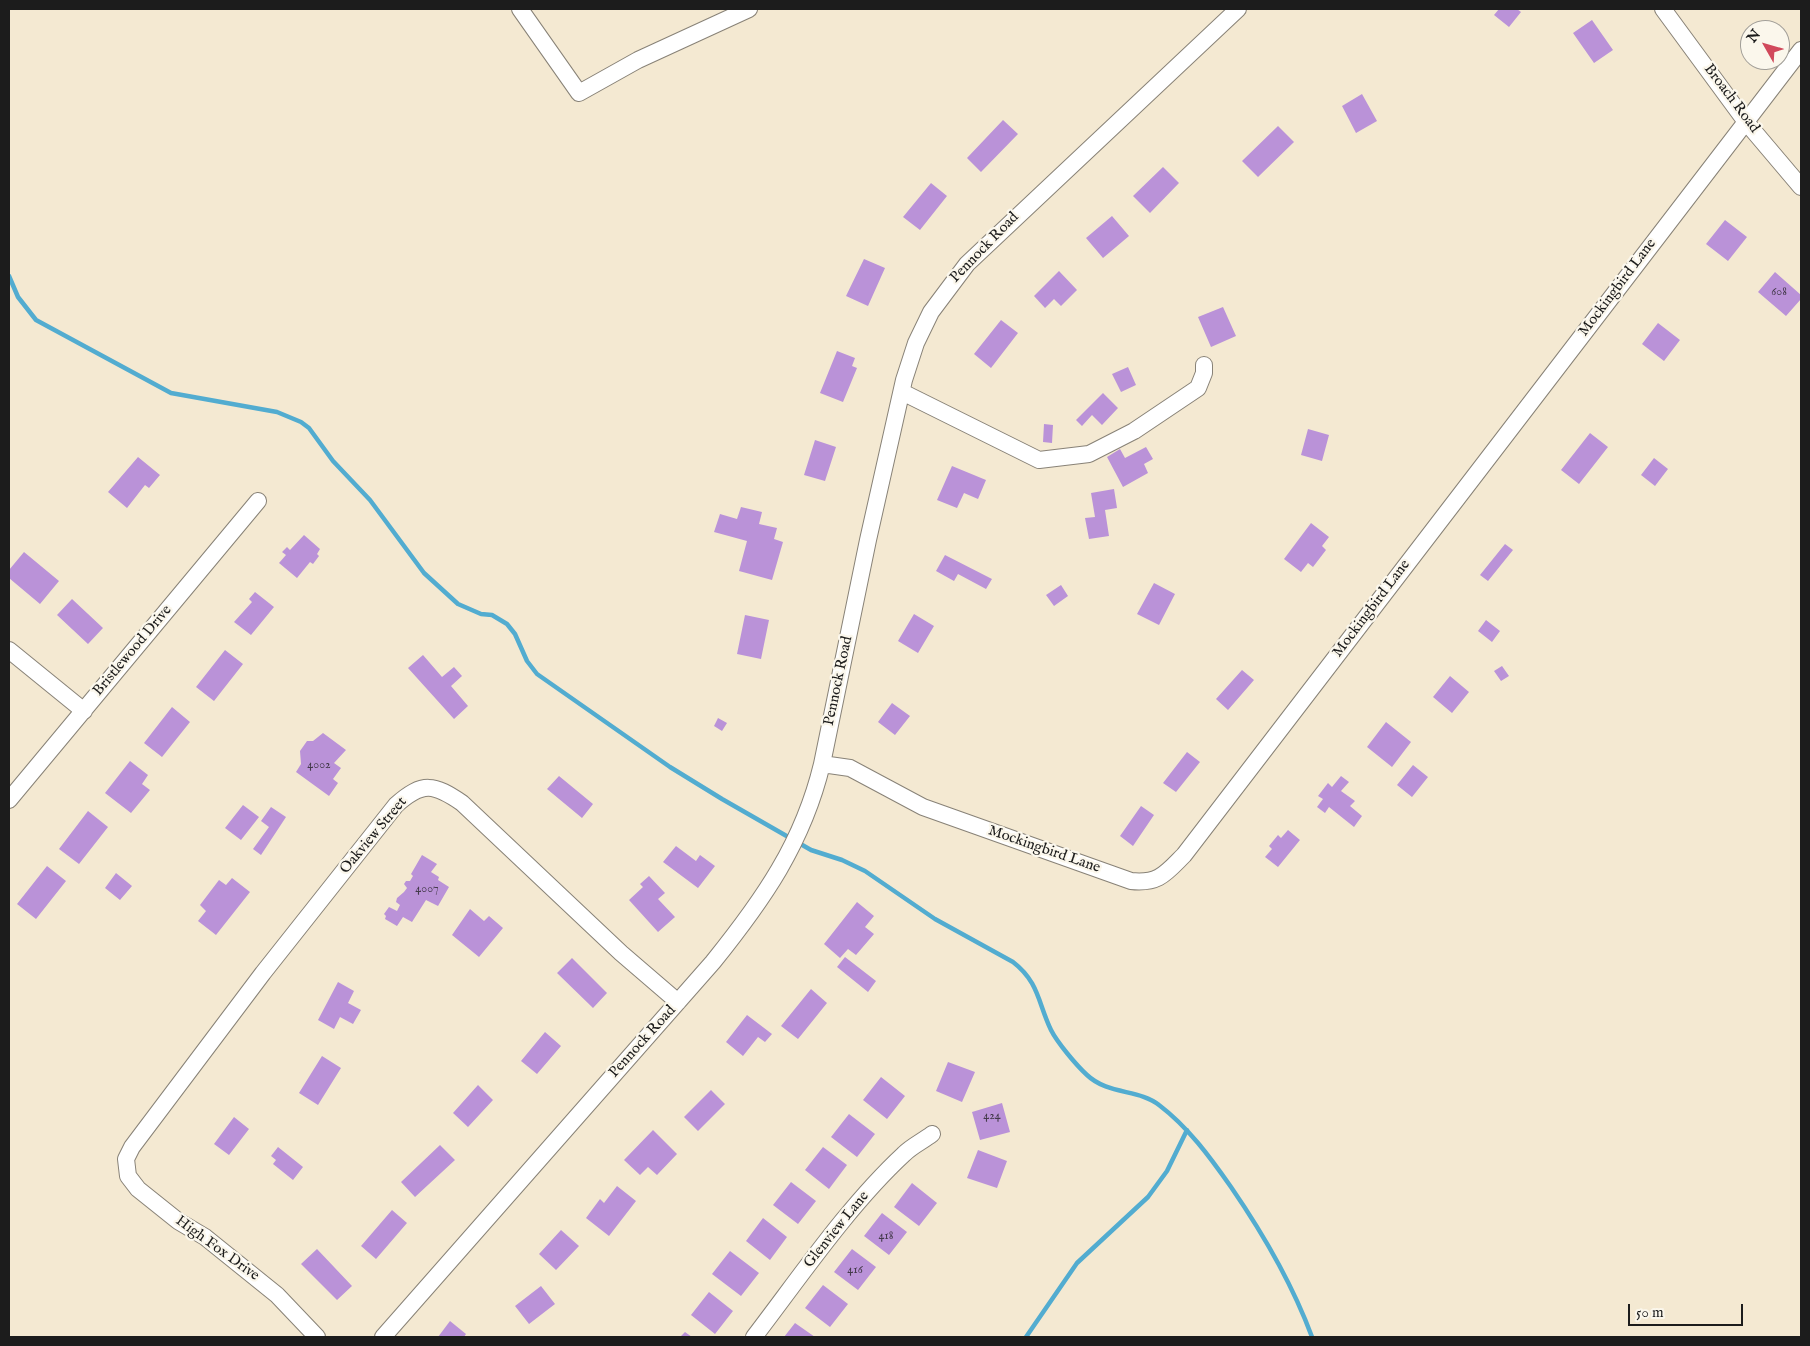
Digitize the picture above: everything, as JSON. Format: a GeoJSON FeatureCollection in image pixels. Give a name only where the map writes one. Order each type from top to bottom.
{"type":"FeatureCollection","features":[{"type":"Feature","properties":{"kind":"street"},"geometry":{"type":"LineString","coordinates":[[520,9],[579,93],[638,60],[749,9]]}},
{"type":"Feature","properties":{"kind":"street","name":"Pennock Road"},"geometry":{"type":"LineString","coordinates":[[383,1337],[678,1002],[743,925],[796,842],[814,797],[822,764],[868,540],[902,392],[916,343],[930,312],[967,264],[1238,9]]}},
{"type":"Feature","properties":{"kind":"street","name":"Broach Road"},"geometry":{"type":"LineString","coordinates":[[1663,9],[1746,122],[1801,187]]}},
{"type":"Feature","properties":{"kind":"street","name":"Mockingbird Lane"},"geometry":{"type":"LineString","coordinates":[[822,764],[850,768],[923,807],[1131,881],[1156,880],[1166,874],[1190,847],[1801,50]]}},
{"type":"Feature","properties":{"kind":"street"},"geometry":{"type":"LineString","coordinates":[[902,392],[1039,460],[1090,454],[1141,427],[1198,388],[1204,374],[1204,365]]}},
{"type":"Feature","properties":{"kind":"street","name":"Bristlewood Drive"},"geometry":{"type":"LineString","coordinates":[[9,800],[258,501]]}},
{"type":"Feature","properties":{"kind":"street"},"geometry":{"type":"LineString","coordinates":[[9,650],[84,711]]}},
{"type":"Feature","properties":{"kind":"street","name":"Oakview Street"},"geometry":{"type":"LineString","coordinates":[[126,1159],[132,1146],[170,1095],[303,922],[396,805],[420,788],[433,786],[462,803],[621,953],[678,1002]]}},
{"type":"Feature","properties":{"kind":"street","name":"Glenview Lane"},"geometry":{"type":"LineString","coordinates":[[754,1337],[872,1187],[905,1153],[932,1134]]}},
{"type":"Feature","properties":{"kind":"street","name":"High Fox Drive"},"geometry":{"type":"LineString","coordinates":[[126,1159],[128,1176],[138,1189],[178,1221],[205,1237],[277,1295],[316,1337]]}},
{"type":"Feature","properties":{"kind":"building"},"geometry":{"type":"Polygon","coordinates":[[[1499,9],[1517,9],[1521,12],[1509,27],[1494,15],[1499,9]]]}},
{"type":"Feature","properties":{"kind":"building"},"geometry":{"type":"Polygon","coordinates":[[[1592,20],[1613,50],[1594,63],[1573,33],[1592,20]]]}},
{"type":"Feature","properties":{"kind":"building"},"geometry":{"type":"Polygon","coordinates":[[[1362,94],[1377,121],[1356,133],[1342,106],[1362,94]]]}},
{"type":"Feature","properties":{"kind":"building"},"geometry":{"type":"Polygon","coordinates":[[[1003,120],[1018,134],[981,172],[967,158],[1003,120]]]}},
{"type":"Feature","properties":{"kind":"building"},"geometry":{"type":"Polygon","coordinates":[[[1278,126],[1294,142],[1258,177],[1242,161],[1278,126]]]}},
{"type":"Feature","properties":{"kind":"building"},"geometry":{"type":"Polygon","coordinates":[[[1163,167],[1179,183],[1150,213],[1133,196],[1163,167]]]}},
{"type":"Feature","properties":{"kind":"building"},"geometry":{"type":"Polygon","coordinates":[[[931,183],[947,196],[920,230],[903,217],[931,183]]]}},
{"type":"Feature","properties":{"kind":"building"},"geometry":{"type":"Polygon","coordinates":[[[1112,216],[1129,236],[1103,258],[1086,238],[1112,216]]]}},
{"type":"Feature","properties":{"kind":"building"},"geometry":{"type":"Polygon","coordinates":[[[1725,220],[1747,237],[1728,261],[1706,244],[1725,220]]]}},
{"type":"Feature","properties":{"kind":"building"},"geometry":{"type":"Polygon","coordinates":[[[864,259],[885,268],[868,306],[846,296],[864,259]]]}},
{"type":"Feature","properties":{"kind":"building"},"geometry":{"type":"Polygon","coordinates":[[[1059,271],[1077,290],[1061,306],[1054,299],[1045,308],[1034,296],[1059,271]]]}},
{"type":"Feature","properties":{"kind":"building"},"geometry":{"type":"Polygon","coordinates":[[[1775,272],[1801,295],[1801,299],[1786,316],[1758,292],[1775,272]]]}},
{"type":"Feature","properties":{"kind":"building"},"geometry":{"type":"Polygon","coordinates":[[[1223,307],[1236,336],[1211,347],[1198,317],[1223,307]]]}},
{"type":"Feature","properties":{"kind":"building"},"geometry":{"type":"Polygon","coordinates":[[[1001,320],[1018,333],[991,368],[974,354],[1001,320]]]}},
{"type":"Feature","properties":{"kind":"building"},"geometry":{"type":"Polygon","coordinates":[[[1658,323],[1680,340],[1664,361],[1642,344],[1658,323]]]}},
{"type":"Feature","properties":{"kind":"building"},"geometry":{"type":"Polygon","coordinates":[[[837,351],[855,358],[852,366],[857,368],[843,402],[820,393],[837,351]]]}},
{"type":"Feature","properties":{"kind":"building"},"geometry":{"type":"Polygon","coordinates":[[[1128,367],[1136,385],[1121,392],[1112,374],[1128,367]]]}},
{"type":"Feature","properties":{"kind":"building"},"geometry":{"type":"Polygon","coordinates":[[[1103,393],[1118,408],[1102,425],[1092,415],[1082,426],[1076,420],[1103,393]]]}},
{"type":"Feature","properties":{"kind":"building"},"geometry":{"type":"Polygon","coordinates":[[[1044,424],[1053,425],[1052,443],[1043,442],[1044,424]]]}},
{"type":"Feature","properties":{"kind":"building"},"geometry":{"type":"Polygon","coordinates":[[[1308,429],[1329,435],[1322,461],[1301,455],[1308,429]]]}},
{"type":"Feature","properties":{"kind":"building"},"geometry":{"type":"Polygon","coordinates":[[[1590,433],[1608,447],[1579,484],[1561,470],[1590,433]]]}},
{"type":"Feature","properties":{"kind":"building"},"geometry":{"type":"Polygon","coordinates":[[[815,440],[836,447],[825,481],[804,475],[815,440]]]}},
{"type":"Feature","properties":{"kind":"building"},"geometry":{"type":"Polygon","coordinates":[[[1146,447],[1153,459],[1144,464],[1148,473],[1123,487],[1107,457],[1120,449],[1125,458],[1146,447]]]}},
{"type":"Feature","properties":{"kind":"building"},"geometry":{"type":"Polygon","coordinates":[[[138,457],[160,475],[149,488],[145,485],[127,508],[108,492],[138,457]]]}},
{"type":"Feature","properties":{"kind":"building"},"geometry":{"type":"Polygon","coordinates":[[[1654,458],[1668,469],[1655,486],[1641,475],[1654,458]]]}},
{"type":"Feature","properties":{"kind":"building"},"geometry":{"type":"Polygon","coordinates":[[[952,466],[986,480],[978,499],[964,493],[957,508],[937,500],[952,466]]]}},
{"type":"Feature","properties":{"kind":"building"},"geometry":{"type":"Polygon","coordinates":[[[1114,489],[1117,508],[1105,510],[1109,536],[1089,539],[1085,518],[1095,517],[1091,493],[1114,489]]]}},
{"type":"Feature","properties":{"kind":"building"},"geometry":{"type":"Polygon","coordinates":[[[741,507],[762,512],[759,524],[777,528],[774,539],[783,542],[772,580],[739,571],[747,541],[714,532],[720,514],[737,519],[741,507]]]}},
{"type":"Feature","properties":{"kind":"building"},"geometry":{"type":"Polygon","coordinates":[[[1311,523],[1329,537],[1322,546],[1326,550],[1313,567],[1308,563],[1301,572],[1284,559],[1311,523]]]}},
{"type":"Feature","properties":{"kind":"building"},"geometry":{"type":"Polygon","coordinates":[[[304,535],[320,549],[317,554],[319,556],[313,564],[310,562],[297,578],[279,563],[286,555],[282,552],[287,547],[290,550],[304,535]]]}},
{"type":"Feature","properties":{"kind":"building"},"geometry":{"type":"Polygon","coordinates":[[[1505,544],[1513,550],[1488,581],[1480,575],[1505,544]]]}},
{"type":"Feature","properties":{"kind":"building"},"geometry":{"type":"Polygon","coordinates":[[[24,552],[59,581],[40,604],[9,578],[9,570],[24,552]]]}},
{"type":"Feature","properties":{"kind":"building"},"geometry":{"type":"Polygon","coordinates":[[[945,555],[992,579],[986,589],[958,574],[954,581],[936,571],[945,555]]]}},
{"type":"Feature","properties":{"kind":"building"},"geometry":{"type":"Polygon","coordinates":[[[1154,583],[1175,594],[1159,625],[1137,614],[1154,583]]]}},
{"type":"Feature","properties":{"kind":"building"},"geometry":{"type":"Polygon","coordinates":[[[1061,585],[1068,596],[1054,606],[1046,595],[1061,585]]]}},
{"type":"Feature","properties":{"kind":"building"},"geometry":{"type":"Polygon","coordinates":[[[255,592],[274,607],[251,635],[234,622],[252,602],[249,599],[255,592]]]}},
{"type":"Feature","properties":{"kind":"building"},"geometry":{"type":"Polygon","coordinates":[[[72,599],[103,628],[88,644],[57,615],[72,599]]]}},
{"type":"Feature","properties":{"kind":"building"},"geometry":{"type":"Polygon","coordinates":[[[914,614],[934,626],[918,653],[898,641],[914,614]]]}},
{"type":"Feature","properties":{"kind":"building"},"geometry":{"type":"Polygon","coordinates":[[[745,615],[769,620],[761,659],[737,654],[745,615]]]}},
{"type":"Feature","properties":{"kind":"building"},"geometry":{"type":"Polygon","coordinates":[[[1486,620],[1500,631],[1492,642],[1478,631],[1486,620]]]}},
{"type":"Feature","properties":{"kind":"building"},"geometry":{"type":"Polygon","coordinates":[[[225,650],[243,664],[214,701],[196,687],[225,650]]]}},
{"type":"Feature","properties":{"kind":"building"},"geometry":{"type":"Polygon","coordinates":[[[423,655],[442,677],[454,667],[462,676],[451,686],[468,706],[454,719],[408,668],[423,655]]]}},
{"type":"Feature","properties":{"kind":"building"},"geometry":{"type":"Polygon","coordinates":[[[1502,666],[1509,676],[1501,681],[1494,671],[1502,666]]]}},
{"type":"Feature","properties":{"kind":"building"},"geometry":{"type":"Polygon","coordinates":[[[1242,670],[1254,680],[1228,710],[1216,699],[1242,670]]]}},
{"type":"Feature","properties":{"kind":"building"},"geometry":{"type":"Polygon","coordinates":[[[1450,676],[1469,692],[1452,713],[1433,697],[1450,676]]]}},
{"type":"Feature","properties":{"kind":"building"},"geometry":{"type":"Polygon","coordinates":[[[892,703],[910,716],[895,735],[878,722],[892,703]]]}},
{"type":"Feature","properties":{"kind":"building"},"geometry":{"type":"Polygon","coordinates":[[[172,707],[190,722],[162,757],[144,743],[172,707]]]}},
{"type":"Feature","properties":{"kind":"building"},"geometry":{"type":"Polygon","coordinates":[[[718,718],[727,723],[722,731],[714,726],[718,718]]]}},
{"type":"Feature","properties":{"kind":"building"},"geometry":{"type":"Polygon","coordinates":[[[1386,722],[1411,742],[1392,767],[1367,747],[1386,722]]]}},
{"type":"Feature","properties":{"kind":"building"},"geometry":{"type":"Polygon","coordinates":[[[323,733],[346,750],[334,763],[341,768],[333,779],[338,783],[329,796],[296,772],[301,764],[300,751],[307,741],[313,741],[323,733]]]}},
{"type":"Feature","properties":{"kind":"building"},"geometry":{"type":"Polygon","coordinates":[[[1187,752],[1200,762],[1176,792],[1163,783],[1187,752]]]}},
{"type":"Feature","properties":{"kind":"building"},"geometry":{"type":"Polygon","coordinates":[[[130,761],[148,775],[142,784],[150,790],[131,813],[105,793],[130,761]]]}},
{"type":"Feature","properties":{"kind":"building"},"geometry":{"type":"Polygon","coordinates":[[[1413,765],[1428,777],[1412,797],[1397,785],[1413,765]]]}},
{"type":"Feature","properties":{"kind":"building"},"geometry":{"type":"Polygon","coordinates":[[[559,776],[593,804],[582,818],[547,789],[559,776]]]}},
{"type":"Feature","properties":{"kind":"building"},"geometry":{"type":"Polygon","coordinates":[[[1341,776],[1349,782],[1341,791],[1355,801],[1350,806],[1362,816],[1354,827],[1329,807],[1325,813],[1317,807],[1323,799],[1318,796],[1328,783],[1332,787],[1341,776]]]}},
{"type":"Feature","properties":{"kind":"building"},"geometry":{"type":"Polygon","coordinates":[[[243,805],[259,817],[241,840],[225,828],[243,805]]]}},
{"type":"Feature","properties":{"kind":"building"},"geometry":{"type":"Polygon","coordinates":[[[1141,806],[1154,815],[1133,846],[1120,836],[1141,806]]]}},
{"type":"Feature","properties":{"kind":"building"},"geometry":{"type":"Polygon","coordinates":[[[271,807],[286,817],[261,855],[253,849],[269,827],[261,821],[271,807]]]}},
{"type":"Feature","properties":{"kind":"building"},"geometry":{"type":"Polygon","coordinates":[[[88,811],[108,827],[79,864],[59,849],[88,811]]]}},
{"type":"Feature","properties":{"kind":"building"},"geometry":{"type":"Polygon","coordinates":[[[1288,830],[1300,840],[1278,867],[1265,857],[1272,849],[1269,846],[1278,835],[1281,838],[1288,830]]]}},
{"type":"Feature","properties":{"kind":"building"},"geometry":{"type":"Polygon","coordinates":[[[676,846],[696,861],[700,855],[715,866],[698,888],[663,862],[676,846]]]}},
{"type":"Feature","properties":{"kind":"building"},"geometry":{"type":"Polygon","coordinates":[[[422,855],[437,864],[431,872],[439,877],[438,880],[449,887],[438,906],[426,900],[412,922],[403,917],[397,926],[385,919],[386,916],[384,914],[389,907],[397,911],[400,905],[396,902],[397,898],[407,888],[404,884],[406,881],[410,881],[413,876],[411,874],[422,855]]]}},
{"type":"Feature","properties":{"kind":"building"},"geometry":{"type":"Polygon","coordinates":[[[47,866],[66,881],[36,919],[17,904],[47,866]]]}},
{"type":"Feature","properties":{"kind":"building"},"geometry":{"type":"Polygon","coordinates":[[[116,873],[132,886],[120,900],[105,888],[116,873]]]}},
{"type":"Feature","properties":{"kind":"building"},"geometry":{"type":"Polygon","coordinates":[[[649,876],[665,893],[658,899],[675,917],[658,932],[629,900],[643,887],[640,884],[649,876]]]}},
{"type":"Feature","properties":{"kind":"building"},"geometry":{"type":"Polygon","coordinates":[[[232,878],[250,892],[216,935],[198,921],[206,911],[200,905],[219,880],[226,885],[232,878]]]}},
{"type":"Feature","properties":{"kind":"building"},"geometry":{"type":"Polygon","coordinates":[[[857,902],[874,916],[865,927],[874,934],[856,955],[848,949],[840,958],[824,944],[857,902]]]}},
{"type":"Feature","properties":{"kind":"building"},"geometry":{"type":"Polygon","coordinates":[[[470,909],[484,921],[489,916],[503,928],[479,957],[452,935],[470,909]]]}},
{"type":"Feature","properties":{"kind":"building"},"geometry":{"type":"Polygon","coordinates":[[[845,957],[876,981],[868,992],[837,967],[845,957]]]}},
{"type":"Feature","properties":{"kind":"building"},"geometry":{"type":"Polygon","coordinates":[[[572,958],[607,993],[593,1008],[557,973],[572,958]]]}},
{"type":"Feature","properties":{"kind":"building"},"geometry":{"type":"Polygon","coordinates":[[[338,982],[354,991],[348,1003],[361,1010],[353,1024],[340,1017],[334,1029],[318,1020],[338,982]]]}},
{"type":"Feature","properties":{"kind":"building"},"geometry":{"type":"Polygon","coordinates":[[[811,989],[827,1003],[798,1039],[781,1026],[811,989]]]}},
{"type":"Feature","properties":{"kind":"building"},"geometry":{"type":"Polygon","coordinates":[[[747,1015],[772,1034],[765,1042],[758,1037],[743,1056],[726,1042],[747,1015]]]}},
{"type":"Feature","properties":{"kind":"building"},"geometry":{"type":"Polygon","coordinates":[[[545,1032],[561,1046],[537,1074],[521,1061],[545,1032]]]}},
{"type":"Feature","properties":{"kind":"building"},"geometry":{"type":"Polygon","coordinates":[[[322,1056],[341,1068],[318,1105],[299,1093],[322,1056]]]}},
{"type":"Feature","properties":{"kind":"building"},"geometry":{"type":"Polygon","coordinates":[[[948,1062],[975,1072],[962,1102],[936,1091],[948,1062]]]}},
{"type":"Feature","properties":{"kind":"building"},"geometry":{"type":"Polygon","coordinates":[[[881,1077],[905,1096],[887,1119],[863,1100],[881,1077]]]}},
{"type":"Feature","properties":{"kind":"building"},"geometry":{"type":"Polygon","coordinates":[[[478,1085],[493,1100],[468,1127],[453,1113],[478,1085]]]}},
{"type":"Feature","properties":{"kind":"building"},"geometry":{"type":"Polygon","coordinates":[[[711,1090],[725,1104],[698,1131],[684,1117],[711,1090]]]}},
{"type":"Feature","properties":{"kind":"building"},"geometry":{"type":"Polygon","coordinates":[[[1002,1103],[1010,1132],[980,1140],[972,1112],[1002,1103]]]}},
{"type":"Feature","properties":{"kind":"building"},"geometry":{"type":"Polygon","coordinates":[[[849,1114],[875,1134],[857,1157],[831,1137],[849,1114]]]}},
{"type":"Feature","properties":{"kind":"building"},"geometry":{"type":"Polygon","coordinates":[[[234,1117],[249,1129],[229,1155],[214,1144],[234,1117]]]}},
{"type":"Feature","properties":{"kind":"building"},"geometry":{"type":"Polygon","coordinates":[[[653,1130],[677,1154],[657,1175],[648,1167],[640,1175],[624,1160],[653,1130]]]}},
{"type":"Feature","properties":{"kind":"building"},"geometry":{"type":"Polygon","coordinates":[[[440,1145],[455,1160],[415,1197],[401,1182],[440,1145]]]}},
{"type":"Feature","properties":{"kind":"building"},"geometry":{"type":"Polygon","coordinates":[[[278,1147],[303,1167],[293,1180],[273,1164],[276,1160],[271,1156],[278,1147]]]}},
{"type":"Feature","properties":{"kind":"building"},"geometry":{"type":"Polygon","coordinates":[[[823,1147],[847,1165],[829,1189],[805,1170],[823,1147]]]}},
{"type":"Feature","properties":{"kind":"building"},"geometry":{"type":"Polygon","coordinates":[[[978,1150],[1007,1161],[997,1188],[967,1178],[978,1150]]]}},
{"type":"Feature","properties":{"kind":"building"},"geometry":{"type":"Polygon","coordinates":[[[791,1182],[816,1201],[798,1224],[773,1205],[791,1182]]]}},
{"type":"Feature","properties":{"kind":"building"},"geometry":{"type":"Polygon","coordinates":[[[912,1183],[937,1203],[919,1226],[894,1207],[912,1183]]]}},
{"type":"Feature","properties":{"kind":"building"},"geometry":{"type":"Polygon","coordinates":[[[617,1186],[636,1201],[609,1236],[586,1218],[600,1199],[604,1203],[617,1186]]]}},
{"type":"Feature","properties":{"kind":"building"},"geometry":{"type":"Polygon","coordinates":[[[392,1210],[407,1223],[376,1259],[361,1246],[392,1210]]]}},
{"type":"Feature","properties":{"kind":"building"},"geometry":{"type":"Polygon","coordinates":[[[882,1213],[907,1232],[889,1255],[864,1236],[882,1213]]]}},
{"type":"Feature","properties":{"kind":"building"},"geometry":{"type":"Polygon","coordinates":[[[763,1218],[787,1237],[770,1260],[746,1241],[763,1218]]]}},
{"type":"Feature","properties":{"kind":"building"},"geometry":{"type":"Polygon","coordinates":[[[561,1230],[579,1246],[556,1270],[539,1254],[561,1230]]]}},
{"type":"Feature","properties":{"kind":"building"},"geometry":{"type":"Polygon","coordinates":[[[317,1249],[352,1286],[337,1300],[301,1264],[317,1249]]]}},
{"type":"Feature","properties":{"kind":"building"},"geometry":{"type":"Polygon","coordinates":[[[852,1249],[876,1267],[858,1290],[834,1272],[852,1249]]]}},
{"type":"Feature","properties":{"kind":"building"},"geometry":{"type":"Polygon","coordinates":[[[730,1251],[759,1273],[741,1296],[712,1274],[730,1251]]]}},
{"type":"Feature","properties":{"kind":"building"},"geometry":{"type":"Polygon","coordinates":[[[823,1285],[848,1304],[830,1327],[805,1308],[823,1285]]]}},
{"type":"Feature","properties":{"kind":"building"},"geometry":{"type":"Polygon","coordinates":[[[541,1286],[555,1304],[529,1324],[515,1306],[541,1286]]]}},
{"type":"Feature","properties":{"kind":"building"},"geometry":{"type":"Polygon","coordinates":[[[709,1292],[733,1311],[715,1334],[691,1315],[709,1292]]]}},
{"type":"Feature","properties":{"kind":"building"},"geometry":{"type":"Polygon","coordinates":[[[450,1321],[466,1334],[464,1337],[438,1337],[450,1321]]]}},
{"type":"Feature","properties":{"kind":"building"},"geometry":{"type":"Polygon","coordinates":[[[795,1323],[815,1337],[784,1337],[795,1323]]]}},
{"type":"Feature","properties":{"kind":"building"},"geometry":{"type":"Polygon","coordinates":[[[685,1332],[692,1337],[680,1337],[685,1332]]]}},
{"type":"Feature","properties":{"kind":"waterway"},"geometry":{"type":"LineString","coordinates":[[9,276],[18,297],[36,320],[171,393],[277,412],[301,422],[309,428],[333,461],[370,500],[424,573],[458,604],[481,614],[492,615],[507,624],[515,634],[527,661],[537,674],[670,767],[722,799],[811,850],[842,860],[865,871],[935,919],[1013,962],[1022,970],[1033,985],[1054,1035],[1087,1075],[1104,1086],[1142,1096],[1159,1105],[1180,1123],[1207,1154],[1266,1241],[1296,1298],[1312,1337]]}},
{"type":"Feature","properties":{"kind":"waterway"},"geometry":{"type":"LineString","coordinates":[[1026,1337],[1077,1263],[1148,1197],[1167,1171],[1187,1130]]}}]}
